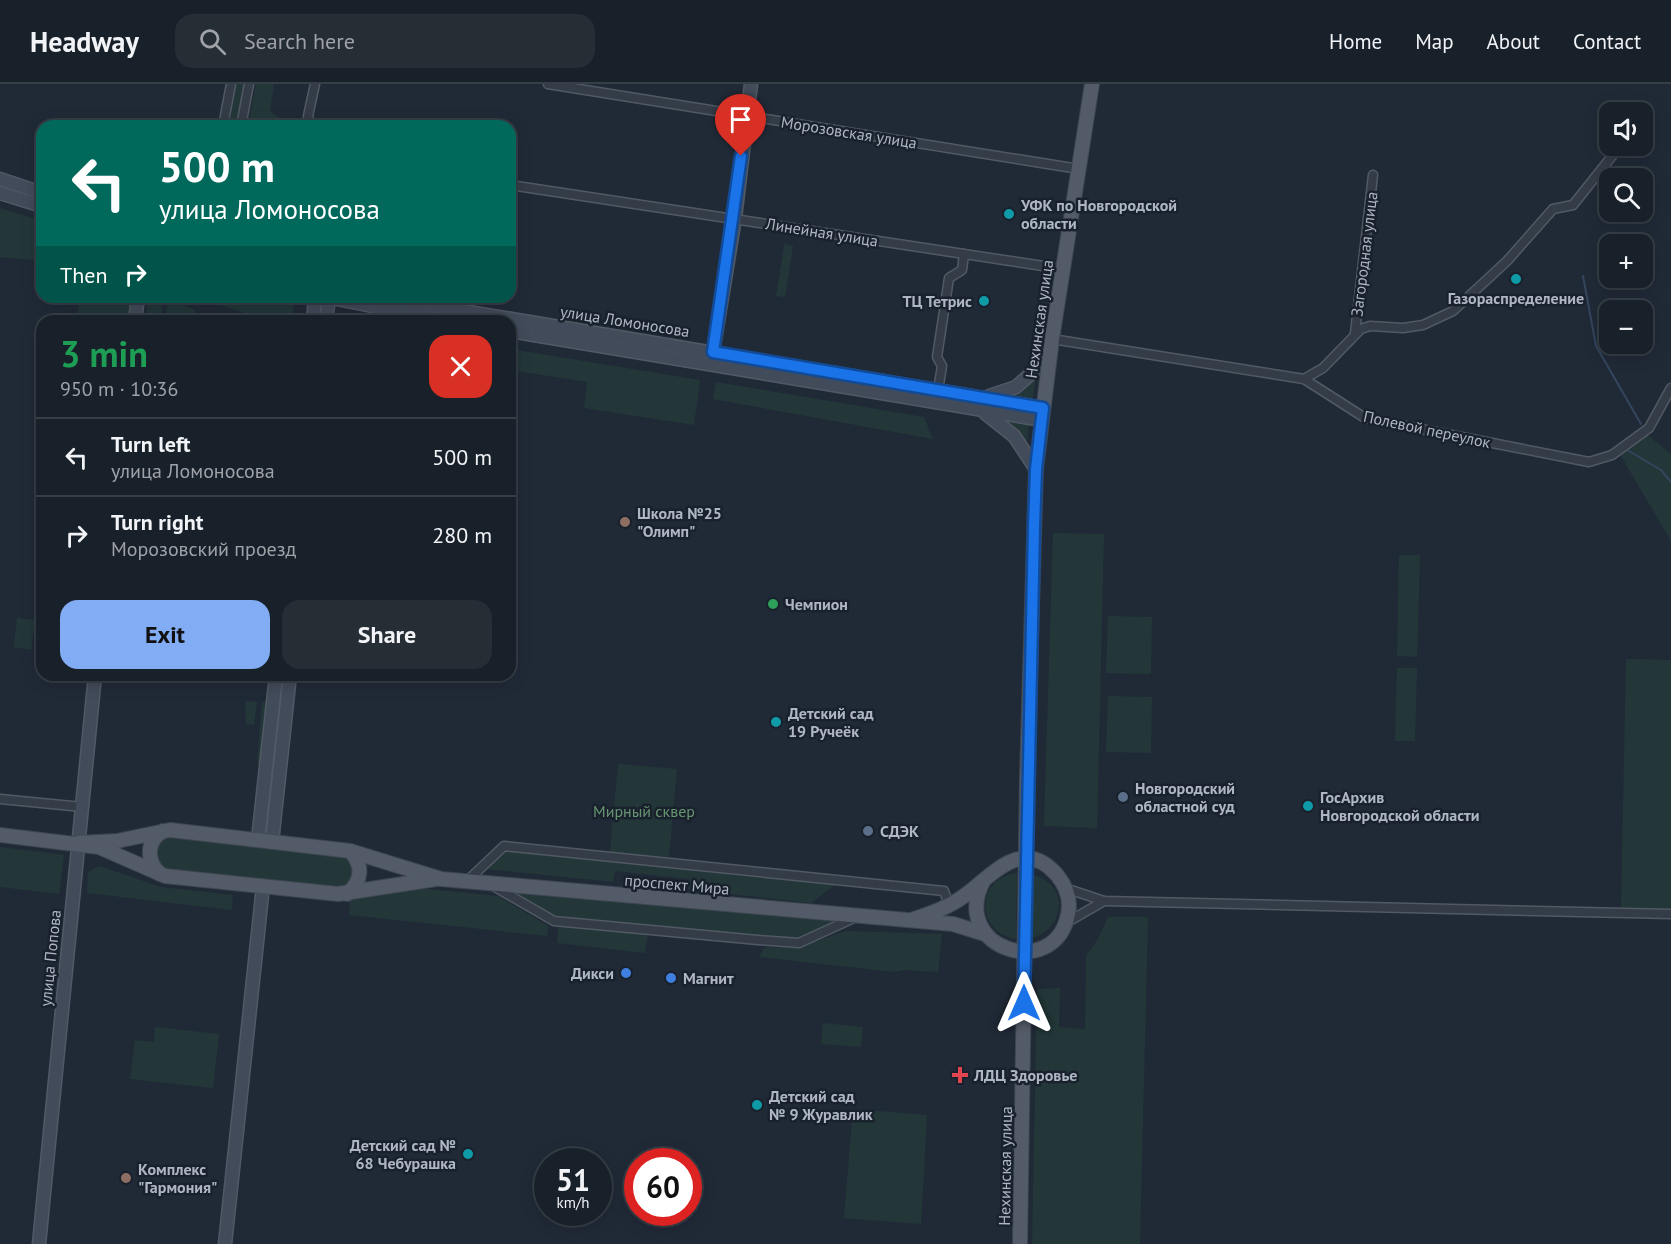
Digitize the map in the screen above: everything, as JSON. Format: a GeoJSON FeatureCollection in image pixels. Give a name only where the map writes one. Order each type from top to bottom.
{"type":"FeatureCollection","features":[{"type":"Feature","properties":{"kind":"main road","name":"Нехинская улица"},"geometry":{"type":"LineString","coordinates":[[1020,1244],[1026,860],[1036,469],[1052,339],[1092,84]]}},
{"type":"Feature","properties":{"kind":"main road","name":"проспект Мира"},"geometry":{"type":"LineString","coordinates":[[0,835],[78,843],[117,841],[163,831],[265,841],[350,851],[441,879],[953,924],[985,934],[1003,948],[1025,952]]}},
{"type":"Feature","properties":{"kind":"main road"},"geometry":{"type":"LineString","coordinates":[[160,874],[152,865],[150,850],[154,837],[163,831]]}},
{"type":"Feature","properties":{"kind":"main road","name":"проспект Мира"},"geometry":{"type":"LineString","coordinates":[[78,843],[116,853],[160,874],[263,886],[347,894],[441,879]]}},
{"type":"Feature","properties":{"kind":"main road"},"geometry":{"type":"LineString","coordinates":[[347,894],[355,886],[361,874],[359,863],[350,851]]}},
{"type":"Feature","properties":{"kind":"main road","name":"проспект Мира"},"geometry":{"type":"LineString","coordinates":[[910,921],[949,906],[984,880],[998,866],[1026,860]]}},
{"type":"Feature","properties":{"kind":"main road"},"geometry":{"type":"LineString","coordinates":[[1025,952],[1050,944],[1066,923],[1069,911],[1065,888],[1049,868],[1026,860]]}},
{"type":"Feature","properties":{"kind":"main road"},"geometry":{"type":"LineString","coordinates":[[984,880],[976,907],[985,934]]}},
{"type":"Feature","properties":{"kind":"street"},"geometry":{"type":"LineString","coordinates":[[224,120],[231,84]]}},
{"type":"Feature","properties":{"kind":"street"},"geometry":{"type":"LineString","coordinates":[[242,120],[249,84]]}},
{"type":"Feature","properties":{"kind":"street"},"geometry":{"type":"LineString","coordinates":[[309,120],[308,116],[315,84]]}},
{"type":"Feature","properties":{"kind":"street","name":"Морозовская улица"},"geometry":{"type":"LineString","coordinates":[[548,84],[1078,169]]}},
{"type":"Feature","properties":{"kind":"street"},"geometry":{"type":"LineString","coordinates":[[713,352],[735,218],[751,84]]}},
{"type":"Feature","properties":{"kind":"street"},"geometry":{"type":"LineString","coordinates":[[1304,379],[1323,368],[1355,333],[1370,326],[1403,328],[1423,325],[1453,311],[1507,261],[1553,209],[1574,205],[1612,156]]}},
{"type":"Feature","properties":{"kind":"street","name":"Загородная улица"},"geometry":{"type":"LineString","coordinates":[[1355,333],[1373,175]]}},
{"type":"Feature","properties":{"kind":"street"},"geometry":{"type":"LineString","coordinates":[[0,180],[36,191]]}},
{"type":"Feature","properties":{"kind":"street","name":"Линейная улица"},"geometry":{"type":"LineString","coordinates":[[516,186],[1063,269]]}},
{"type":"Feature","properties":{"kind":"street"},"geometry":{"type":"LineString","coordinates":[[0,193],[36,204]]}},
{"type":"Feature","properties":{"kind":"street"},"geometry":{"type":"LineString","coordinates":[[938,390],[942,366],[938,357],[949,278],[962,270],[964,254]]}},
{"type":"Feature","properties":{"kind":"street"},"geometry":{"type":"LineString","coordinates":[[358,303],[417,315]]}},
{"type":"Feature","properties":{"kind":"street","name":"улица Ломоносова"},"geometry":{"type":"LineString","coordinates":[[409,303],[466,315]]}},
{"type":"Feature","properties":{"kind":"street","name":"улица Ломоносова"},"geometry":{"type":"LineString","coordinates":[[516,323],[713,352],[842,380],[938,390],[972,402],[1004,426],[1020,442],[1036,469]]}},
{"type":"Feature","properties":{"kind":"street","name":"улица Ломоносова"},"geometry":{"type":"LineString","coordinates":[[516,332],[842,380],[1043,414]]}},
{"type":"Feature","properties":{"kind":"street","name":"Полевой переулок"},"geometry":{"type":"LineString","coordinates":[[1052,339],[1304,379],[1365,418],[1589,462],[1612,455],[1649,429],[1671,388]]}},
{"type":"Feature","properties":{"kind":"street","name":"улица Ломоносова"},"geometry":{"type":"LineString","coordinates":[[972,402],[1010,391],[1028,379],[1050,357]]}},
{"type":"Feature","properties":{"kind":"street","name":"улица Попова"},"geometry":{"type":"LineString","coordinates":[[39,1244],[94,681]]}},
{"type":"Feature","properties":{"kind":"street"},"geometry":{"type":"LineString","coordinates":[[265,841],[266,766],[275,681]]}},
{"type":"Feature","properties":{"kind":"street"},"geometry":{"type":"LineString","coordinates":[[265,841],[280,768],[289,681]]}},
{"type":"Feature","properties":{"kind":"street"},"geometry":{"type":"LineString","coordinates":[[266,766],[280,768]]}},
{"type":"Feature","properties":{"kind":"street"},"geometry":{"type":"LineString","coordinates":[[0,799],[81,807]]}},
{"type":"Feature","properties":{"kind":"street"},"geometry":{"type":"LineString","coordinates":[[467,881],[504,846],[944,891],[949,906]]}},
{"type":"Feature","properties":{"kind":"street"},"geometry":{"type":"LineString","coordinates":[[489,883],[554,921],[799,944],[856,916]]}},
{"type":"Feature","properties":{"kind":"street"},"geometry":{"type":"LineString","coordinates":[[225,1244],[263,886]]}},
{"type":"Feature","properties":{"kind":"street"},"geometry":{"type":"LineString","coordinates":[[1065,888],[1104,901],[1671,914]]}},
{"type":"Feature","properties":{"kind":"street"},"geometry":{"type":"LineString","coordinates":[[1066,923],[1104,901]]}},
{"type":"Feature","properties":{"kind":"green space"},"geometry":{"type":"Polygon","coordinates":[[[234,84],[246,84],[239,120],[227,120],[234,84]]]}},
{"type":"Feature","properties":{"kind":"green space"},"geometry":{"type":"Polygon","coordinates":[[[256,84],[274,84],[270,111],[283,120],[249,120],[256,84]]]}},
{"type":"Feature","properties":{"kind":"green space"},"geometry":{"type":"Polygon","coordinates":[[[0,208],[36,219],[36,260],[0,257],[0,208]]]}},
{"type":"Feature","properties":{"kind":"green space"},"geometry":{"type":"Polygon","coordinates":[[[784,244],[793,246],[785,297],[776,296],[784,244]]]}},
{"type":"Feature","properties":{"kind":"green space"},"geometry":{"type":"Polygon","coordinates":[[[78,303],[132,303],[130,315],[78,315],[78,303]]]}},
{"type":"Feature","properties":{"kind":"green space"},"geometry":{"type":"Polygon","coordinates":[[[148,303],[162,303],[162,315],[146,315],[148,303]]]}},
{"type":"Feature","properties":{"kind":"green space"},"geometry":{"type":"Polygon","coordinates":[[[167,303],[179,303],[195,310],[195,315],[166,315],[167,303]]]}},
{"type":"Feature","properties":{"kind":"green space"},"geometry":{"type":"Polygon","coordinates":[[[215,303],[294,303],[293,315],[250,315],[215,303]]]}},
{"type":"Feature","properties":{"kind":"green space"},"geometry":{"type":"Polygon","coordinates":[[[516,350],[700,380],[694,425],[584,408],[587,382],[516,371],[516,350]]]}},
{"type":"Feature","properties":{"kind":"green space"},"geometry":{"type":"Polygon","coordinates":[[[1036,377],[1032,402],[1003,397],[1025,386],[1036,377]]]}},
{"type":"Feature","properties":{"kind":"green space"},"geometry":{"type":"Polygon","coordinates":[[[716,382],[924,417],[933,439],[713,399],[716,382]]]}},
{"type":"Feature","properties":{"kind":"green space"},"geometry":{"type":"Polygon","coordinates":[[[1002,419],[1029,423],[1027,446],[1002,419]]]}},
{"type":"Feature","properties":{"kind":"green space"},"geometry":{"type":"Polygon","coordinates":[[[1645,433],[1671,454],[1671,541],[1621,456],[1645,433]]]}},
{"type":"Feature","properties":{"kind":"green space"},"geometry":{"type":"Polygon","coordinates":[[[1053,533],[1104,534],[1097,828],[1044,826],[1053,533]]]}},
{"type":"Feature","properties":{"kind":"green space"},"geometry":{"type":"Polygon","coordinates":[[[1399,555],[1420,555],[1417,657],[1397,656],[1399,555]]]}},
{"type":"Feature","properties":{"kind":"green space"},"geometry":{"type":"Polygon","coordinates":[[[1108,616],[1152,617],[1151,674],[1106,673],[1108,616]]]}},
{"type":"Feature","properties":{"kind":"green space"},"geometry":{"type":"Polygon","coordinates":[[[17,618],[35,620],[31,650],[14,647],[17,618]]]}},
{"type":"Feature","properties":{"kind":"green space"},"geometry":{"type":"Polygon","coordinates":[[[1626,659],[1671,660],[1671,910],[1621,909],[1626,659]]]}},
{"type":"Feature","properties":{"kind":"green space"},"geometry":{"type":"Polygon","coordinates":[[[1397,668],[1417,668],[1415,741],[1395,741],[1397,668]]]}},
{"type":"Feature","properties":{"kind":"green space"},"geometry":{"type":"Polygon","coordinates":[[[1108,696],[1152,697],[1151,753],[1106,752],[1108,696]]]}},
{"type":"Feature","properties":{"kind":"green space"},"geometry":{"type":"Polygon","coordinates":[[[245,701],[257,702],[254,725],[246,724],[245,701]]]}},
{"type":"Feature","properties":{"kind":"green space"},"geometry":{"type":"Polygon","coordinates":[[[262,702],[268,703],[262,760],[257,764],[262,702]]]}},
{"type":"Feature","properties":{"kind":"green space","name":"Мирный сквер"},"geometry":{"type":"Polygon","coordinates":[[[618,764],[677,769],[669,857],[610,852],[618,764]]]}},
{"type":"Feature","properties":{"kind":"green space"},"geometry":{"type":"Polygon","coordinates":[[[166,836],[346,855],[356,867],[346,889],[166,872],[156,853],[158,844],[166,836]]]}},
{"type":"Feature","properties":{"kind":"green space"},"geometry":{"type":"Polygon","coordinates":[[[0,847],[64,855],[59,894],[0,887],[0,847]]]}},
{"type":"Feature","properties":{"kind":"green space"},"geometry":{"type":"Polygon","coordinates":[[[506,851],[835,885],[811,903],[688,889],[689,879],[615,871],[613,882],[485,869],[506,851]]]}},
{"type":"Feature","properties":{"kind":"green space"},"geometry":{"type":"Polygon","coordinates":[[[100,866],[161,887],[233,895],[232,910],[87,893],[88,872],[100,866]]]}},
{"type":"Feature","properties":{"kind":"green space"},"geometry":{"type":"Polygon","coordinates":[[[1017,873],[1016,939],[1003,935],[993,927],[987,917],[985,906],[987,894],[993,885],[1003,877],[1017,873]]]}},
{"type":"Feature","properties":{"kind":"green space"},"geometry":{"type":"Polygon","coordinates":[[[1034,875],[1045,880],[1053,888],[1058,897],[1059,906],[1052,925],[1043,933],[1032,938],[1034,875]]]}},
{"type":"Feature","properties":{"kind":"green space"},"geometry":{"type":"Polygon","coordinates":[[[407,887],[498,896],[548,926],[547,936],[349,915],[350,899],[407,887]]]}},
{"type":"Feature","properties":{"kind":"green space"},"geometry":{"type":"Polygon","coordinates":[[[510,892],[836,920],[795,941],[551,915],[510,892]]]}},
{"type":"Feature","properties":{"kind":"green space"},"geometry":{"type":"Polygon","coordinates":[[[1108,917],[1148,917],[1140,1244],[1032,1244],[1037,989],[1060,988],[1059,1027],[1085,1029],[1086,956],[1098,939],[1108,917]]]}},
{"type":"Feature","properties":{"kind":"green space"},"geometry":{"type":"Polygon","coordinates":[[[559,924],[648,933],[645,953],[557,943],[559,924]]]}},
{"type":"Feature","properties":{"kind":"green space"},"geometry":{"type":"Polygon","coordinates":[[[845,931],[942,934],[938,972],[904,970],[894,972],[759,957],[765,947],[798,948],[845,931]]]}},
{"type":"Feature","properties":{"kind":"green space"},"geometry":{"type":"Polygon","coordinates":[[[823,1023],[863,1027],[861,1047],[821,1044],[823,1023]]]}},
{"type":"Feature","properties":{"kind":"green space"},"geometry":{"type":"Polygon","coordinates":[[[155,1027],[219,1034],[213,1088],[130,1079],[135,1040],[154,1042],[155,1027]]]}},
{"type":"Feature","properties":{"kind":"green space"},"geometry":{"type":"Polygon","coordinates":[[[853,1109],[927,1115],[921,1224],[844,1218],[853,1109]]]}},
{"type":"Feature","properties":{"kind":"waterway"},"geometry":{"type":"LineString","coordinates":[[1583,276],[1596,346],[1641,424]]}},
{"type":"Feature","properties":{"kind":"waterway"},"geometry":{"type":"LineString","coordinates":[[1629,451],[1661,470],[1671,482]]}},
{"type":"Feature","properties":{"kind":"place","name":"УФК по Новгородской области"},"geometry":{"type":"Point","coordinates":[1009,214]}},
{"type":"Feature","properties":{"kind":"place","name":"Газораспределение"},"geometry":{"type":"Point","coordinates":[1516,279]}},
{"type":"Feature","properties":{"kind":"place","name":"ТЦ Тетрис"},"geometry":{"type":"Point","coordinates":[984,301]}},
{"type":"Feature","properties":{"kind":"place","name":"Школа №25 \"Олимп\""},"geometry":{"type":"Point","coordinates":[625,522]}},
{"type":"Feature","properties":{"kind":"place","name":"Чемпион"},"geometry":{"type":"Point","coordinates":[773,604]}},
{"type":"Feature","properties":{"kind":"place","name":"Детский сад 19 Ручеёк"},"geometry":{"type":"Point","coordinates":[776,722]}},
{"type":"Feature","properties":{"kind":"place","name":"Новгородский областной суд"},"geometry":{"type":"Point","coordinates":[1123,797]}},
{"type":"Feature","properties":{"kind":"place","name":"ГосАрхив Новгородской области"},"geometry":{"type":"Point","coordinates":[1308,806]}},
{"type":"Feature","properties":{"kind":"place","name":"СДЭК"},"geometry":{"type":"Point","coordinates":[868,831]}},
{"type":"Feature","properties":{"kind":"place","name":"Дикси"},"geometry":{"type":"Point","coordinates":[626,973]}},
{"type":"Feature","properties":{"kind":"place","name":"Магнит"},"geometry":{"type":"Point","coordinates":[671,978]}},
{"type":"Feature","properties":{"kind":"place","name":"ЛДЦ Здоровье"},"geometry":{"type":"Point","coordinates":[960,1075]}},
{"type":"Feature","properties":{"kind":"place","name":"Детский сад № 9 Журавлик"},"geometry":{"type":"Point","coordinates":[757,1105]}},
{"type":"Feature","properties":{"kind":"place","name":"Детский сад № 68 Чебурашка"},"geometry":{"type":"Point","coordinates":[468,1154]}},
{"type":"Feature","properties":{"kind":"place","name":"Комплекс \"Гармония\""},"geometry":{"type":"Point","coordinates":[126,1178]}},
{"type":"Feature","properties":{"kind":"route"},"geometry":{"type":"LineString","coordinates":[[741,156],[735,218],[713,352],[1043,408],[1036,469],[1034,527],[1024,1003]]}}]}
